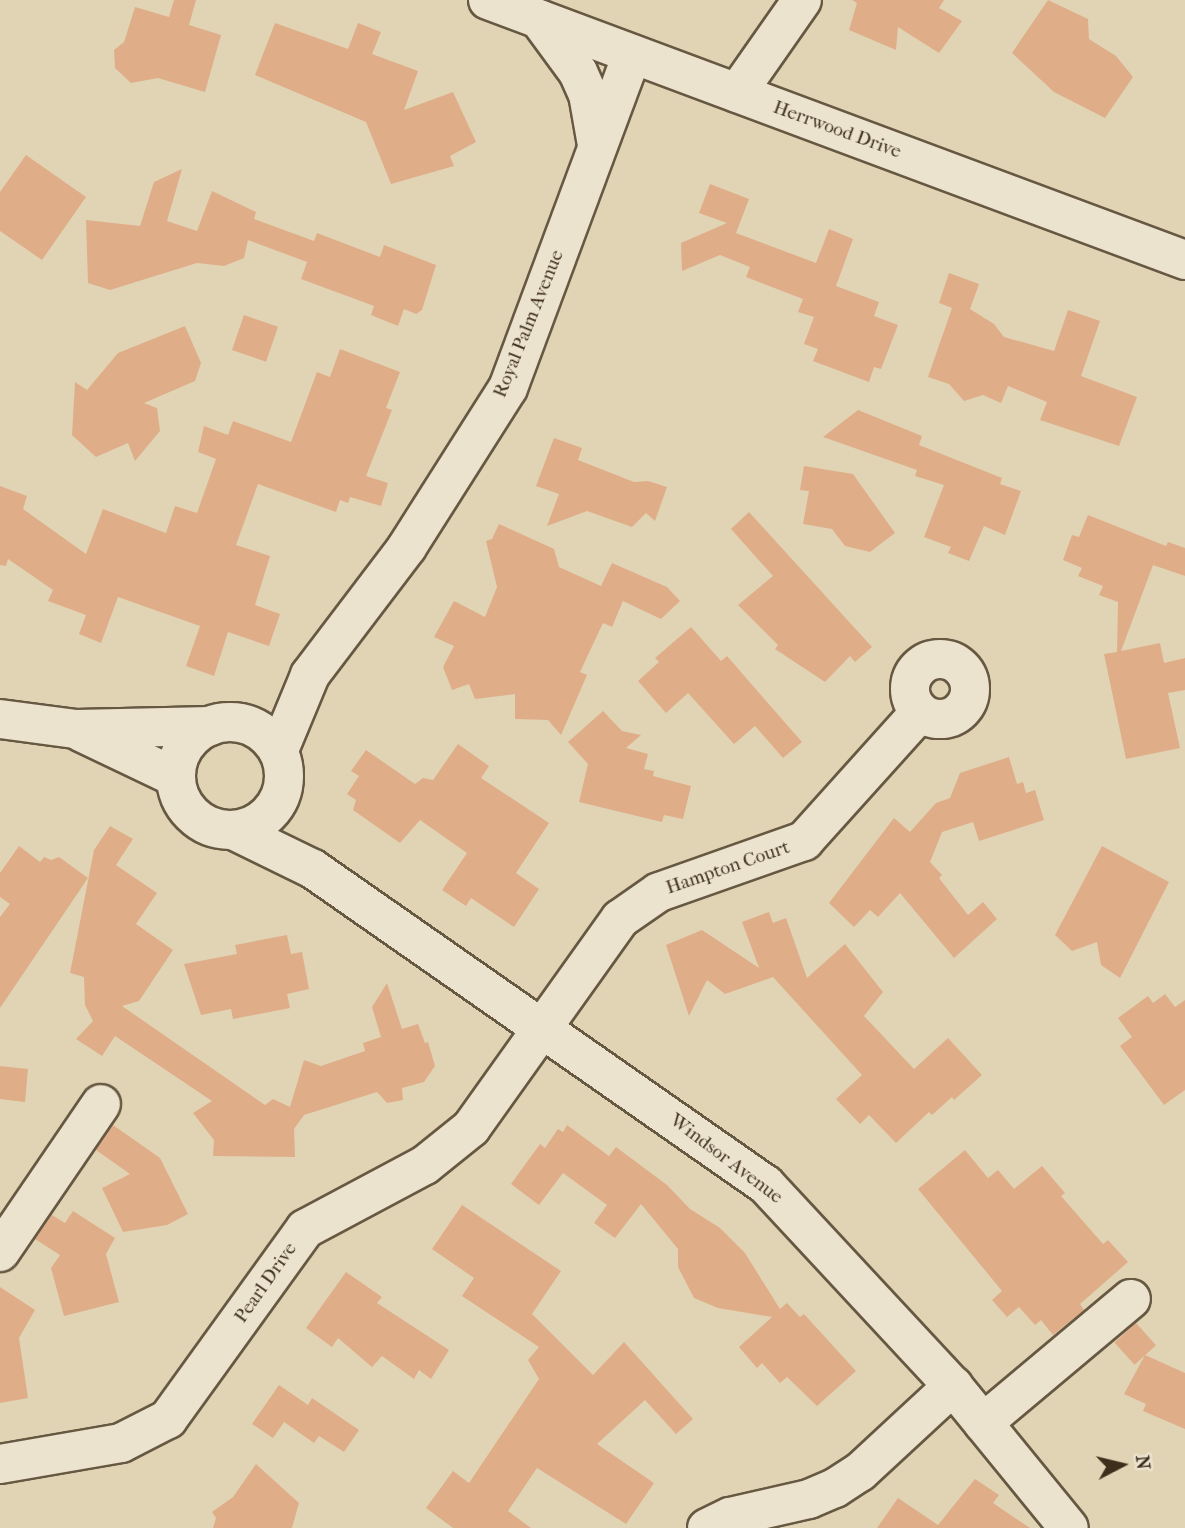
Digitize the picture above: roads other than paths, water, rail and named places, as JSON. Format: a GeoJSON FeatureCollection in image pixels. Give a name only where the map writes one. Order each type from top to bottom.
{"type":"FeatureCollection","features":[{"type":"Feature","properties":{"kind":"street","name":"Herrwood Drive"},"geometry":{"type":"LineString","coordinates":[[488,0],[1185,260]]}},
{"type":"Feature","properties":{"kind":"street"},"geometry":{"type":"LineString","coordinates":[[737,93],[802,0]]}},
{"type":"Feature","properties":{"kind":"street"},"geometry":{"type":"LineString","coordinates":[[539,19],[578,72],[588,94],[597,145]]}},
{"type":"Feature","properties":{"kind":"street","name":"Royal Palm Avenue"},"geometry":{"type":"LineString","coordinates":[[278,750],[310,675],[407,547],[508,387],[632,54]]}},
{"type":"Feature","properties":{"kind":"street","name":"Royal Palm Avenue"},"geometry":{"type":"LineString","coordinates":[[223,724],[310,675]]}},
{"type":"Feature","properties":{"kind":"street","name":"Hampton Court"},"geometry":{"type":"LineString","coordinates":[[544,1027],[620,919],[639,902],[804,841],[920,712]]}},
{"type":"Feature","properties":{"kind":"street"},"geometry":{"type":"LineString","coordinates":[[0,719],[76,729],[223,724],[252,726],[278,750],[284,785],[278,802],[267,817],[235,831],[201,822],[179,795],[176,777],[187,743],[223,724]]}},
{"type":"Feature","properties":{"kind":"street"},"geometry":{"type":"LineString","coordinates":[[76,729],[176,777]]}},
{"type":"Feature","properties":{"kind":"street","name":"Windsor Avenue"},"geometry":{"type":"LineString","coordinates":[[278,802],[313,869]]}},
{"type":"Feature","properties":{"kind":"street","name":"Windsor Avenue"},"geometry":{"type":"LineString","coordinates":[[235,831],[313,869],[544,1027],[766,1185],[953,1387],[1069,1528]]}},
{"type":"Feature","properties":{"kind":"street","name":"Pearl Drive"},"geometry":{"type":"LineString","coordinates":[[0,1464],[121,1443],[168,1419],[305,1229],[447,1151],[471,1128],[544,1027]]}},
{"type":"Feature","properties":{"kind":"street"},"geometry":{"type":"LineString","coordinates":[[0,1252],[101,1104]]}},
{"type":"Feature","properties":{"kind":"street"},"geometry":{"type":"LineString","coordinates":[[983,1423],[1132,1299]]}},
{"type":"Feature","properties":{"kind":"street"},"geometry":{"type":"LineString","coordinates":[[707,1528],[730,1517],[809,1499],[835,1488],[860,1472],[953,1387]]}}]}
